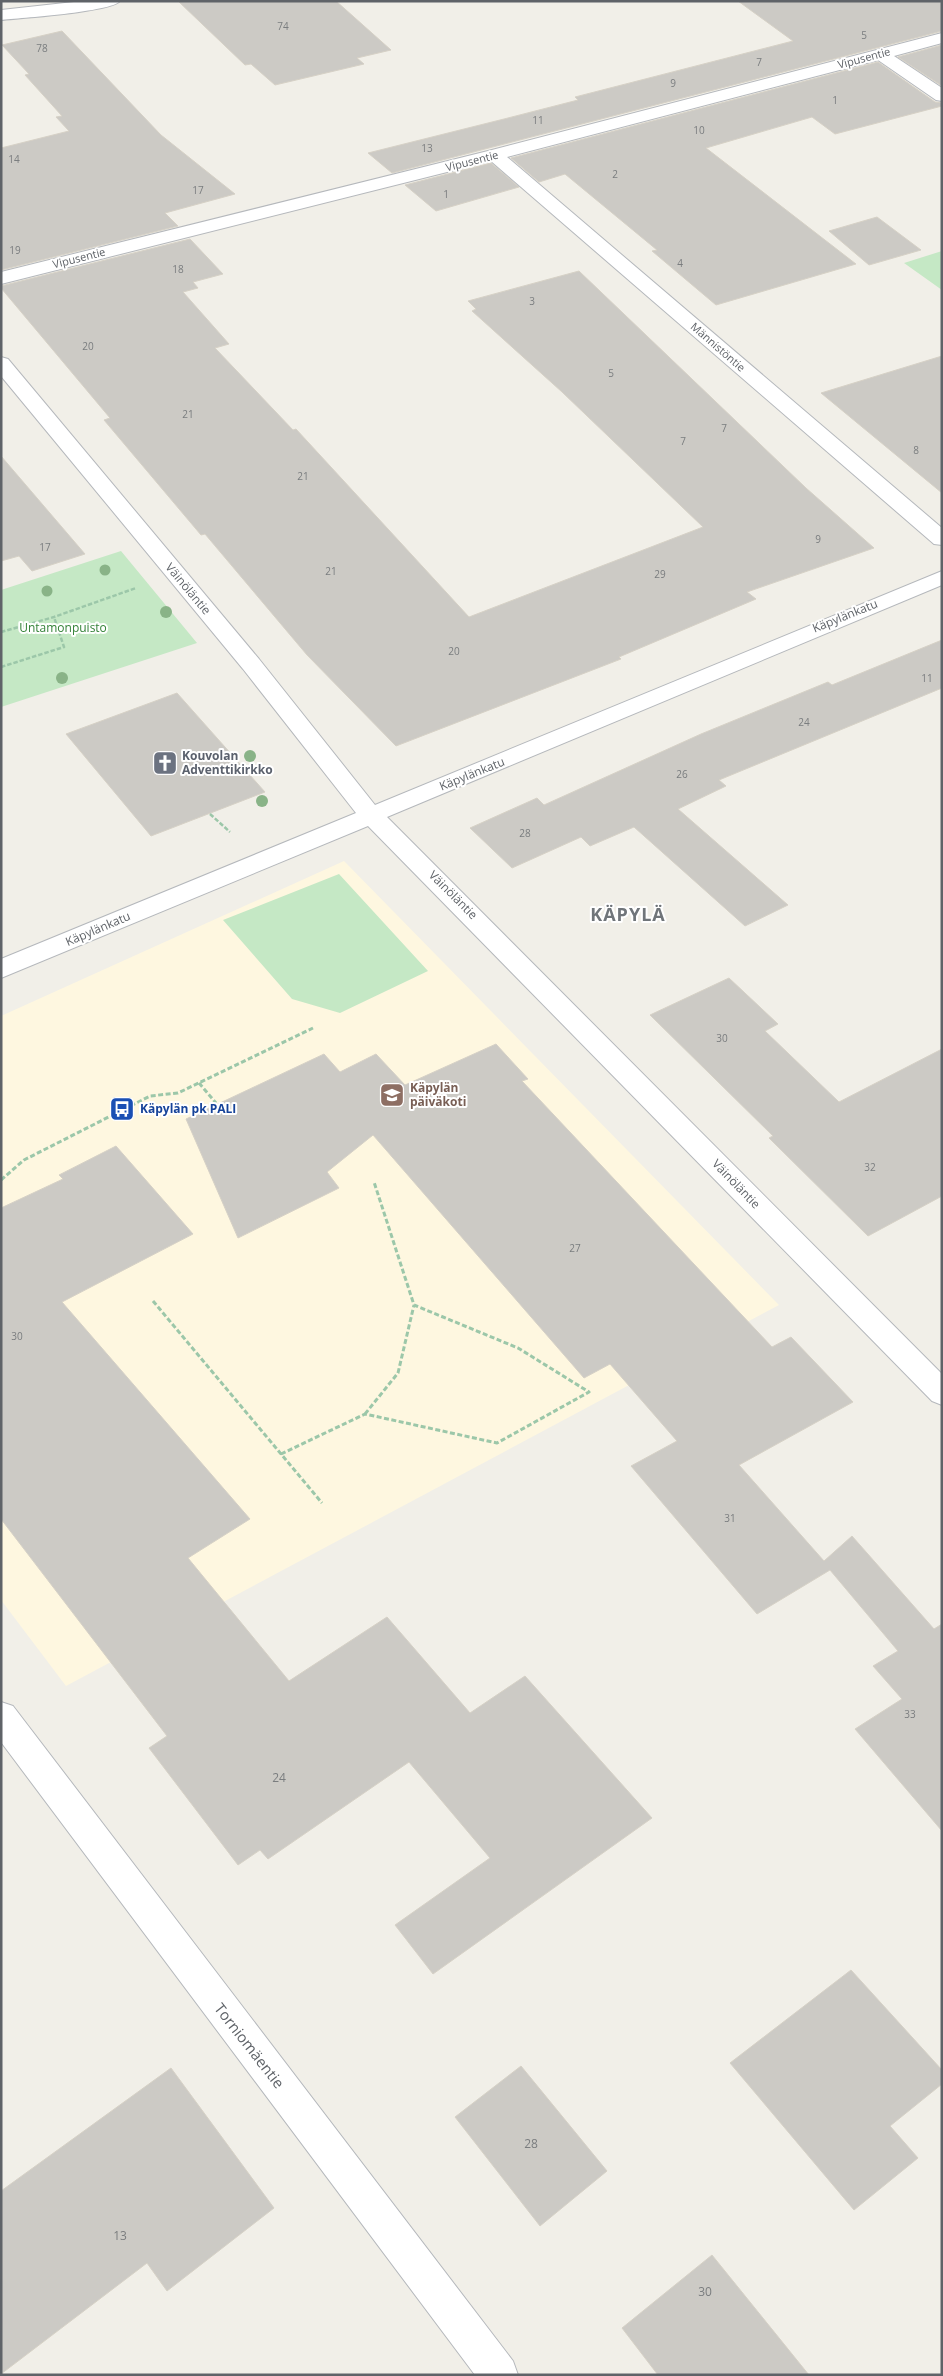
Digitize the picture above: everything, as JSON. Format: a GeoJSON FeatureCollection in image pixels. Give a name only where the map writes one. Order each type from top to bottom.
{"type":"FeatureCollection","features":[{"type":"Feature","properties":{"kind":"street"},"geometry":{"type":"LineString","coordinates":[[1,15],[60,10],[112,1]]}},
{"type":"Feature","properties":{"kind":"street","name":"Vipusentie"},"geometry":{"type":"LineString","coordinates":[[1,278],[494,155],[942,38]]}},
{"type":"Feature","properties":{"kind":"street"},"geometry":{"type":"LineString","coordinates":[[881,54],[942,96]]}},
{"type":"Feature","properties":{"kind":"street","name":"Männistöntie"},"geometry":{"type":"LineString","coordinates":[[494,155],[942,539]]}},
{"type":"Feature","properties":{"kind":"street","name":"Väinöläntie"},"geometry":{"type":"LineString","coordinates":[[1,363],[251,664],[347,788],[371,815],[942,1393]]}},
{"type":"Feature","properties":{"kind":"street","name":"Käpylänkatu"},"geometry":{"type":"LineString","coordinates":[[1,968],[567,734],[798,635],[942,577]]}},
{"type":"Feature","properties":{"kind":"street","name":"Torniomäentie"},"geometry":{"type":"LineString","coordinates":[[1,1716],[120,1879],[362,2192],[499,2375]]}},
{"type":"Feature","properties":{"kind":"path"},"geometry":{"type":"LineString","coordinates":[[1,632],[54,617],[175,574]]}},
{"type":"Feature","properties":{"kind":"path"},"geometry":{"type":"LineString","coordinates":[[1,667],[64,647],[54,617]]}},
{"type":"Feature","properties":{"kind":"path"},"geometry":{"type":"LineString","coordinates":[[210,814],[236,838]]}},
{"type":"Feature","properties":{"kind":"path"},"geometry":{"type":"LineString","coordinates":[[1,1180],[24,1160],[150,1096],[178,1093],[313,1028]]}},
{"type":"Feature","properties":{"kind":"path"},"geometry":{"type":"LineString","coordinates":[[199,1083],[216,1103]]}},
{"type":"Feature","properties":{"kind":"path"},"geometry":{"type":"LineString","coordinates":[[281,1454],[365,1414],[398,1373],[414,1305],[374,1182]]}},
{"type":"Feature","properties":{"kind":"path"},"geometry":{"type":"LineString","coordinates":[[152,1302],[322,1503]]}},
{"type":"Feature","properties":{"kind":"path"},"geometry":{"type":"LineString","coordinates":[[365,1414],[497,1443],[589,1392],[518,1348],[414,1305]]}},
{"type":"Feature","properties":{"kind":"shaded area"},"geometry":{"type":"Polygon","coordinates":[[[344,861],[779,1305],[66,1686],[1,1600],[1,1016],[344,861]]]}},
{"type":"Feature","properties":{"kind":"green space"},"geometry":{"type":"Polygon","coordinates":[[[942,251],[942,290],[904,263],[942,251]]]}},
{"type":"Feature","properties":{"kind":"green space","name":"Untamonpuisto"},"geometry":{"type":"Polygon","coordinates":[[[121,551],[197,643],[1,707],[1,590],[121,551]]]}},
{"type":"Feature","properties":{"kind":"green space"},"geometry":{"type":"Polygon","coordinates":[[[339,874],[428,971],[340,1013],[292,999],[223,920],[339,874]]]}},
{"type":"Feature","properties":{"kind":"building"},"geometry":{"type":"Polygon","coordinates":[[[178,1],[336,1],[391,50],[357,58],[364,64],[275,85],[251,64],[245,65],[178,1]]]}},
{"type":"Feature","properties":{"kind":"building"},"geometry":{"type":"Polygon","coordinates":[[[738,1],[942,1],[942,31],[392,173],[368,153],[578,100],[575,97],[793,41],[738,1]]]}},
{"type":"Feature","properties":{"kind":"building"},"geometry":{"type":"Polygon","coordinates":[[[62,31],[161,135],[235,194],[165,213],[178,226],[1,270],[1,148],[69,131],[56,117],[62,116],[25,75],[29,74],[2,45],[62,31]]]}},
{"type":"Feature","properties":{"kind":"building"},"geometry":{"type":"Polygon","coordinates":[[[942,45],[942,86],[898,57],[942,45]]]}},
{"type":"Feature","properties":{"kind":"building"},"geometry":{"type":"Polygon","coordinates":[[[878,62],[935,102],[942,103],[942,106],[835,134],[812,117],[706,148],[856,264],[716,305],[652,251],[657,250],[565,174],[539,182],[511,158],[878,62]]]}},
{"type":"Feature","properties":{"kind":"building"},"geometry":{"type":"Polygon","coordinates":[[[491,163],[519,187],[436,211],[405,185],[491,163]]]}},
{"type":"Feature","properties":{"kind":"building"},"geometry":{"type":"Polygon","coordinates":[[[877,217],[921,250],[869,265],[829,231],[877,217]]]}},
{"type":"Feature","properties":{"kind":"building"},"geometry":{"type":"Polygon","coordinates":[[[190,239],[223,274],[193,282],[198,288],[183,292],[229,344],[215,348],[293,430],[296,429],[469,617],[703,527],[562,392],[472,311],[476,309],[468,301],[579,271],[806,488],[874,548],[747,592],[756,599],[619,657],[621,659],[396,746],[307,655],[205,534],[201,535],[104,420],[110,418],[1,288],[1,286],[190,239]]]}},
{"type":"Feature","properties":{"kind":"building"},"geometry":{"type":"Polygon","coordinates":[[[942,356],[942,493],[821,393],[942,356]]]}},
{"type":"Feature","properties":{"kind":"building"},"geometry":{"type":"Polygon","coordinates":[[[1,456],[85,554],[32,571],[19,556],[1,561],[1,456]]]}},
{"type":"Feature","properties":{"kind":"building"},"geometry":{"type":"Polygon","coordinates":[[[942,640],[942,688],[719,780],[726,786],[678,809],[788,905],[745,926],[634,827],[590,846],[581,837],[512,868],[470,828],[537,798],[544,805],[701,734],[828,682],[832,685],[942,640]]]}},
{"type":"Feature","properties":{"kind":"building","name":"Kouvolan Adventtikirkko"},"geometry":{"type":"Polygon","coordinates":[[[177,693],[265,792],[151,836],[66,734],[177,693]]]}},
{"type":"Feature","properties":{"kind":"building"},"geometry":{"type":"Polygon","coordinates":[[[729,978],[778,1024],[765,1031],[839,1102],[942,1049],[942,1196],[868,1236],[769,1138],[773,1136],[650,1015],[729,978]]]}},
{"type":"Feature","properties":{"kind":"building"},"geometry":{"type":"Polygon","coordinates":[[[496,1044],[528,1079],[522,1081],[772,1347],[791,1337],[853,1402],[739,1465],[824,1561],[852,1536],[934,1629],[942,1624],[942,1831],[855,1729],[902,1699],[873,1666],[898,1651],[830,1570],[757,1614],[631,1466],[677,1441],[610,1364],[584,1378],[373,1135],[327,1172],[339,1188],[238,1238],[186,1119],[324,1054],[340,1072],[376,1054],[405,1085],[496,1044]]]}},
{"type":"Feature","properties":{"kind":"building"},"geometry":{"type":"Polygon","coordinates":[[[116,1146],[193,1234],[62,1302],[250,1519],[188,1558],[289,1681],[387,1617],[470,1713],[525,1676],[652,1818],[433,1974],[395,1925],[490,1858],[409,1762],[268,1859],[260,1850],[238,1865],[149,1748],[167,1736],[1,1519],[1,1208],[63,1179],[59,1175],[116,1146]]]}},
{"type":"Feature","properties":{"kind":"building"},"geometry":{"type":"Polygon","coordinates":[[[851,1970],[942,2070],[942,2084],[890,2126],[918,2158],[854,2210],[730,2063],[851,1970]]]}},
{"type":"Feature","properties":{"kind":"building"},"geometry":{"type":"Polygon","coordinates":[[[521,2066],[607,2171],[540,2226],[455,2117],[521,2066]]]}},
{"type":"Feature","properties":{"kind":"building"},"geometry":{"type":"Polygon","coordinates":[[[171,2068],[274,2208],[167,2291],[147,2263],[1,2374],[1,2191],[171,2068]]]}},
{"type":"Feature","properties":{"kind":"building"},"geometry":{"type":"Polygon","coordinates":[[[712,2255],[809,2375],[658,2375],[622,2328],[712,2255]]]}},
{"type":"Feature","properties":{"kind":"place","name":"Kouvolan Adventtikirkko"},"geometry":{"type":"Point","coordinates":[165,763]}},
{"type":"Feature","properties":{"kind":"place","name":"Käpylän päiväkoti"},"geometry":{"type":"Point","coordinates":[392,1095]}},
{"type":"Feature","properties":{"kind":"place","name":"Käpylän pk PALI"},"geometry":{"type":"Point","coordinates":[122,1109]}},
{"type":"Feature","properties":{"kind":"district","name":"KÄPYLÄ"},"geometry":{"type":"Point","coordinates":[628,915]}}]}
